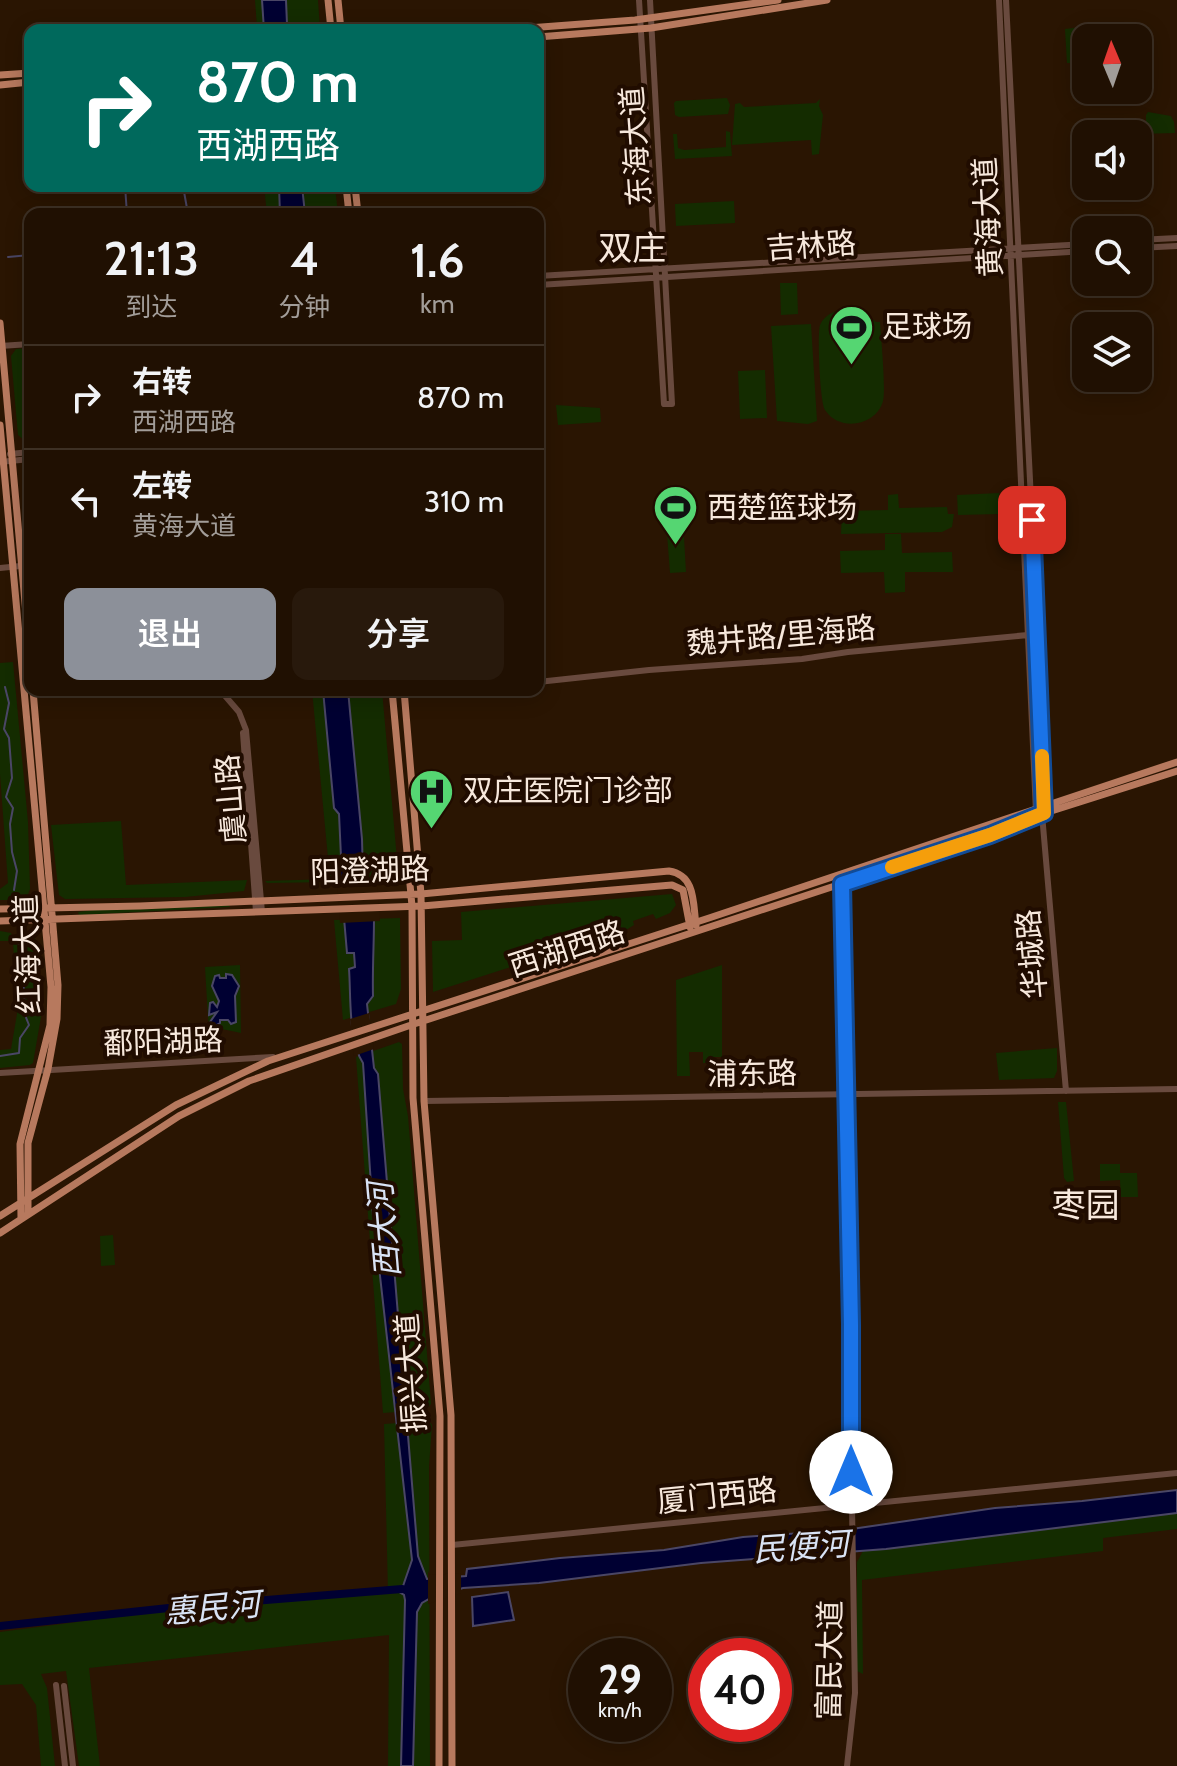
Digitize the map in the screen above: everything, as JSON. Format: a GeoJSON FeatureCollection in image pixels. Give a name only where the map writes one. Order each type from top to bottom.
{"type":"FeatureCollection","features":[{"type":"Feature","properties":{"kind":"main road"},"geometry":{"type":"LineString","coordinates":[[328,0],[330,24]]}},
{"type":"Feature","properties":{"kind":"main road"},"geometry":{"type":"LineString","coordinates":[[338,0],[340,24]]}},
{"type":"Feature","properties":{"kind":"main road"},"geometry":{"type":"LineString","coordinates":[[544,27],[640,20],[778,0]]}},
{"type":"Feature","properties":{"kind":"main road"},"geometry":{"type":"LineString","coordinates":[[544,37],[651,28],[827,0]]}},
{"type":"Feature","properties":{"kind":"main road"},"geometry":{"type":"LineString","coordinates":[[0,75],[24,73]]}},
{"type":"Feature","properties":{"kind":"main road"},"geometry":{"type":"LineString","coordinates":[[0,85],[24,83]]}},
{"type":"Feature","properties":{"kind":"main road","name":"红海大道"},"geometry":{"type":"LineString","coordinates":[[0,323],[24,550]]}},
{"type":"Feature","properties":{"kind":"main road","name":"红海大道"},"geometry":{"type":"LineString","coordinates":[[0,425],[13,567],[24,632]]}},
{"type":"Feature","properties":{"kind":"main road","name":"红海大道"},"geometry":{"type":"LineString","coordinates":[[23,624],[24,604]]}},
{"type":"Feature","properties":{"kind":"main road","name":"红海大道"},"geometry":{"type":"LineString","coordinates":[[24,1217],[28,1143],[51,1014],[48,919],[30,696]]}},
{"type":"Feature","properties":{"kind":"main road","name":"红海大道"},"geometry":{"type":"LineString","coordinates":[[33,696],[47,908]]}},
{"type":"Feature","properties":{"kind":"main road","name":"振兴大道"},"geometry":{"type":"LineString","coordinates":[[393,696],[412,906],[413,1098],[440,1416],[439,1766]]}},
{"type":"Feature","properties":{"kind":"main road","name":"振兴大道"},"geometry":{"type":"LineString","coordinates":[[404,696],[422,906],[424,1101],[451,1415],[452,1766]]}},
{"type":"Feature","properties":{"kind":"main road","name":"西湖西路"},"geometry":{"type":"LineString","coordinates":[[0,1233],[179,1116],[249,1081],[1177,762]]}},
{"type":"Feature","properties":{"kind":"main road","name":"西湖西路"},"geometry":{"type":"LineString","coordinates":[[0,1216],[176,1105],[280,1056],[422,1010],[842,884],[990,835],[1040,811],[1177,771]]}},
{"type":"Feature","properties":{"kind":"main road","name":"阳澄湖路"},"geometry":{"type":"LineString","coordinates":[[0,909],[421,894],[669,871],[680,874],[689,883],[693,928]]}},
{"type":"Feature","properties":{"kind":"main road","name":"阳澄湖路"},"geometry":{"type":"LineString","coordinates":[[0,921],[422,906],[672,885],[683,890],[693,928]]}},
{"type":"Feature","properties":{"kind":"street","name":"东海大道"},"geometry":{"type":"LineString","coordinates":[[639,0],[664,404],[672,404],[650,0]]}},
{"type":"Feature","properties":{"kind":"street","name":"黄海大道"},"geometry":{"type":"LineString","coordinates":[[999,0],[1016,251],[1028,635],[1040,811]]}},
{"type":"Feature","properties":{"kind":"street","name":"黄海大道"},"geometry":{"type":"LineString","coordinates":[[1006,0],[1040,811]]}},
{"type":"Feature","properties":{"kind":"street"},"geometry":{"type":"LineString","coordinates":[[1152,239],[1177,238]]}},
{"type":"Feature","properties":{"kind":"street","name":"吉林路"},"geometry":{"type":"LineString","coordinates":[[544,285],[1072,245]]}},
{"type":"Feature","properties":{"kind":"street"},"geometry":{"type":"LineString","coordinates":[[1152,247],[1177,246]]}},
{"type":"Feature","properties":{"kind":"street","name":"吉林路"},"geometry":{"type":"LineString","coordinates":[[544,276],[1016,251],[1072,251]]}},
{"type":"Feature","properties":{"kind":"street"},"geometry":{"type":"LineString","coordinates":[[1,346],[24,344]]}},
{"type":"Feature","properties":{"kind":"street"},"geometry":{"type":"LineString","coordinates":[[2,458],[24,454]]}},
{"type":"Feature","properties":{"kind":"street"},"geometry":{"type":"LineString","coordinates":[[12,457],[24,458]]}},
{"type":"Feature","properties":{"kind":"street"},"geometry":{"type":"LineString","coordinates":[[0,568],[24,565]]}},
{"type":"Feature","properties":{"kind":"street","name":"魏井路/里海路"},"geometry":{"type":"LineString","coordinates":[[544,681],[1028,635]]}},
{"type":"Feature","properties":{"kind":"street","name":"虞山路"},"geometry":{"type":"LineString","coordinates":[[224,696],[239,712],[246,730],[259,912]]}},
{"type":"Feature","properties":{"kind":"street","name":"华城路"},"geometry":{"type":"LineString","coordinates":[[1040,811],[1066,1091]]}},
{"type":"Feature","properties":{"kind":"street","name":"富民大道"},"geometry":{"type":"LineString","coordinates":[[842,884],[855,1693],[847,1766]]}},
{"type":"Feature","properties":{"kind":"street","name":"鄱阳湖路"},"geometry":{"type":"LineString","coordinates":[[0,1075],[280,1056]]}},
{"type":"Feature","properties":{"kind":"street","name":"浦东路"},"geometry":{"type":"LineString","coordinates":[[424,1101],[1177,1089]]}},
{"type":"Feature","properties":{"kind":"street","name":"厦门西路"},"geometry":{"type":"LineString","coordinates":[[452,1545],[1177,1473]]}},
{"type":"Feature","properties":{"kind":"street"},"geometry":{"type":"LineString","coordinates":[[65,1766],[60,1685],[73,1766]]}},
{"type":"Feature","properties":{"kind":"green space"},"geometry":{"type":"Polygon","coordinates":[[[255,0],[318,0],[320,24],[257,24],[255,0]]]}},
{"type":"Feature","properties":{"kind":"green space"},"geometry":{"type":"Polygon","coordinates":[[[1072,28],[1072,63],[1067,63],[1065,29],[1072,28]]]}},
{"type":"Feature","properties":{"kind":"green space"},"geometry":{"type":"Polygon","coordinates":[[[727,98],[730,105],[728,114],[675,115],[676,101],[727,98]]]}},
{"type":"Feature","properties":{"kind":"green space"},"geometry":{"type":"Polygon","coordinates":[[[820,99],[823,115],[819,154],[812,155],[811,140],[732,145],[735,104],[740,103],[744,107],[816,103],[820,99]]]}},
{"type":"Feature","properties":{"kind":"green space"},"geometry":{"type":"Polygon","coordinates":[[[1148,112],[1171,116],[1175,133],[1152,134],[1152,120],[1146,120],[1148,112]]]}},
{"type":"Feature","properties":{"kind":"green space"},"geometry":{"type":"Polygon","coordinates":[[[726,131],[730,132],[732,156],[675,159],[673,134],[677,134],[678,148],[684,150],[726,147],[726,131]]]}},
{"type":"Feature","properties":{"kind":"green space"},"geometry":{"type":"Polygon","coordinates":[[[265,192],[336,192],[337,208],[266,208],[265,192]]]}},
{"type":"Feature","properties":{"kind":"green space"},"geometry":{"type":"Polygon","coordinates":[[[734,201],[735,223],[676,226],[675,204],[734,201]]]}},
{"type":"Feature","properties":{"kind":"green space"},"geometry":{"type":"Polygon","coordinates":[[[780,283],[797,283],[798,314],[781,315],[780,283]]]}},
{"type":"Feature","properties":{"kind":"green space"},"geometry":{"type":"Polygon","coordinates":[[[851,308],[880,322],[884,395],[874,416],[848,424],[832,417],[823,405],[819,342],[820,325],[825,317],[851,308]]]}},
{"type":"Feature","properties":{"kind":"green space"},"geometry":{"type":"Polygon","coordinates":[[[811,324],[817,421],[808,424],[777,421],[771,326],[811,324]]]}},
{"type":"Feature","properties":{"kind":"green space"},"geometry":{"type":"Polygon","coordinates":[[[24,348],[24,440],[18,435],[11,356],[16,349],[24,348]]]}},
{"type":"Feature","properties":{"kind":"green space"},"geometry":{"type":"Polygon","coordinates":[[[765,370],[767,418],[740,419],[738,371],[765,370]]]}},
{"type":"Feature","properties":{"kind":"green space"},"geometry":{"type":"Polygon","coordinates":[[[556,405],[600,408],[601,422],[558,425],[556,405]]]}},
{"type":"Feature","properties":{"kind":"green space"},"geometry":{"type":"Polygon","coordinates":[[[999,493],[999,514],[958,515],[957,495],[999,493]]]}},
{"type":"Feature","properties":{"kind":"green space"},"geometry":{"type":"Polygon","coordinates":[[[898,494],[899,508],[947,507],[948,514],[954,514],[952,527],[942,532],[841,534],[842,511],[888,510],[888,495],[898,494]]]}},
{"type":"Feature","properties":{"kind":"green space","name":"西楚篮球场"},"geometry":{"type":"Polygon","coordinates":[[[683,520],[686,572],[670,573],[666,521],[683,520]]]}},
{"type":"Feature","properties":{"kind":"green space"},"geometry":{"type":"Polygon","coordinates":[[[885,534],[901,534],[902,553],[952,552],[953,572],[905,572],[905,592],[885,593],[884,572],[841,573],[840,551],[885,550],[885,534]]]}},
{"type":"Feature","properties":{"kind":"green space"},"geometry":{"type":"Polygon","coordinates":[[[13,662],[28,822],[30,889],[26,900],[0,900],[0,889],[8,883],[0,774],[0,663],[13,662]]]}},
{"type":"Feature","properties":{"kind":"green space"},"geometry":{"type":"Polygon","coordinates":[[[313,696],[383,696],[399,882],[335,885],[332,882],[265,881],[330,879],[313,696]]]}},
{"type":"Feature","properties":{"kind":"green space"},"geometry":{"type":"Polygon","coordinates":[[[121,821],[126,885],[247,880],[244,891],[185,897],[65,899],[59,895],[51,825],[121,821]]]}},
{"type":"Feature","properties":{"kind":"green space"},"geometry":{"type":"Polygon","coordinates":[[[672,894],[676,905],[670,913],[656,919],[653,914],[633,921],[634,925],[626,930],[433,992],[432,941],[462,940],[461,912],[672,894]]]}},
{"type":"Feature","properties":{"kind":"green space"},"geometry":{"type":"Polygon","coordinates":[[[228,904],[230,907],[79,915],[78,912],[111,908],[228,904]]]}},
{"type":"Feature","properties":{"kind":"green space"},"geometry":{"type":"Polygon","coordinates":[[[400,918],[401,989],[396,1004],[343,1020],[334,920],[400,918]]]}},
{"type":"Feature","properties":{"kind":"green space"},"geometry":{"type":"Polygon","coordinates":[[[0,931],[11,933],[13,938],[32,933],[36,940],[42,1011],[33,1063],[30,1065],[0,1068],[0,1050],[11,1049],[17,1014],[13,941],[0,941],[0,931]]]}},
{"type":"Feature","properties":{"kind":"green space"},"geometry":{"type":"Polygon","coordinates":[[[240,965],[241,1033],[222,1029],[209,1034],[205,967],[240,965]]]}},
{"type":"Feature","properties":{"kind":"green space"},"geometry":{"type":"Polygon","coordinates":[[[722,965],[722,1057],[710,1057],[710,1063],[703,1063],[703,1052],[689,1052],[690,1076],[677,1076],[676,980],[722,965]]]}},
{"type":"Feature","properties":{"kind":"green space"},"geometry":{"type":"Polygon","coordinates":[[[399,1042],[402,1044],[403,1089],[408,1116],[431,1404],[425,1410],[383,1413],[356,1057],[399,1042]]]}},
{"type":"Feature","properties":{"kind":"green space"},"geometry":{"type":"Polygon","coordinates":[[[1057,1048],[1054,1078],[999,1080],[996,1053],[1057,1048]]]}},
{"type":"Feature","properties":{"kind":"green space"},"geometry":{"type":"Polygon","coordinates":[[[1058,1102],[1066,1102],[1074,1181],[1067,1182],[1064,1178],[1058,1102]]]}},
{"type":"Feature","properties":{"kind":"green space"},"geometry":{"type":"Polygon","coordinates":[[[1100,1164],[1120,1164],[1120,1173],[1137,1173],[1138,1197],[1121,1197],[1120,1180],[1100,1181],[1100,1164]]]}},
{"type":"Feature","properties":{"kind":"green space"},"geometry":{"type":"Polygon","coordinates":[[[113,1235],[115,1265],[101,1266],[100,1236],[113,1235]]]}},
{"type":"Feature","properties":{"kind":"green space"},"geometry":{"type":"Polygon","coordinates":[[[429,1421],[432,1425],[429,1466],[430,1766],[388,1766],[389,1635],[89,1668],[100,1766],[79,1766],[66,1671],[41,1674],[47,1688],[55,1766],[41,1766],[36,1705],[22,1684],[0,1685],[0,1632],[154,1612],[388,1592],[384,1424],[429,1421]]]}},
{"type":"Feature","properties":{"kind":"green space"},"geometry":{"type":"Polygon","coordinates":[[[1177,1513],[1177,1529],[1103,1538],[1103,1551],[862,1580],[863,1674],[857,1671],[857,1562],[863,1551],[1177,1513]]]}},
{"type":"Feature","properties":{"kind":"water"},"geometry":{"type":"Polygon","coordinates":[[[262,0],[286,0],[287,24],[264,24],[262,0]]]}},
{"type":"Feature","properties":{"kind":"water"},"geometry":{"type":"Polygon","coordinates":[[[279,192],[303,192],[304,208],[280,208],[279,192]]]}},
{"type":"Feature","properties":{"kind":"water"},"geometry":{"type":"Polygon","coordinates":[[[324,696],[349,696],[363,877],[373,882],[373,996],[367,1004],[374,1068],[378,1074],[418,1556],[427,1579],[466,1576],[467,1569],[664,1550],[743,1537],[845,1530],[995,1508],[1177,1490],[1177,1513],[886,1549],[701,1563],[539,1583],[463,1588],[429,1599],[422,1603],[417,1612],[413,1766],[401,1766],[405,1600],[404,1595],[394,1589],[403,1586],[412,1560],[379,1267],[377,1220],[373,1216],[363,1063],[355,1043],[351,1018],[349,969],[355,967],[354,953],[347,953],[339,860],[339,814],[334,808],[324,696]]]}},
{"type":"Feature","properties":{"kind":"water"},"geometry":{"type":"Polygon","coordinates":[[[226,974],[232,975],[239,986],[235,996],[236,1022],[231,1024],[228,1020],[220,1020],[213,1027],[210,1022],[217,1012],[209,1015],[210,1003],[217,1007],[219,1001],[212,986],[215,976],[226,978],[226,974]]]}},
{"type":"Feature","properties":{"kind":"water"},"geometry":{"type":"Polygon","coordinates":[[[508,1592],[514,1620],[473,1626],[472,1597],[508,1592]]]}},
{"type":"Feature","properties":{"kind":"pier"},"geometry":{"type":"Polygon","coordinates":[[[377,884],[380,921],[340,923],[337,886],[377,884]]]}},
{"type":"Feature","properties":{"kind":"pier"},"geometry":{"type":"Polygon","coordinates":[[[369,1013],[374,1049],[354,1056],[350,1019],[369,1013]]]}},
{"type":"Feature","properties":{"kind":"pier"},"geometry":{"type":"Polygon","coordinates":[[[428,1571],[430,1575],[461,1573],[461,1593],[428,1604],[428,1571]]]}},
{"type":"Feature","properties":{"kind":"waterway"},"geometry":{"type":"LineString","coordinates":[[125,192],[127,208]]}},
{"type":"Feature","properties":{"kind":"waterway"},"geometry":{"type":"LineString","coordinates":[[184,192],[187,208]]}},
{"type":"Feature","properties":{"kind":"waterway"},"geometry":{"type":"LineString","coordinates":[[8,257],[24,256]]}},
{"type":"Feature","properties":{"kind":"waterway"},"geometry":{"type":"LineString","coordinates":[[5,687],[9,703],[4,729],[9,738],[12,778],[6,797],[13,808],[10,824],[17,871],[14,890]]}},
{"type":"Feature","properties":{"kind":"waterway"},"geometry":{"type":"LineString","coordinates":[[0,1056],[19,1053],[20,1038],[29,1025],[25,1015],[23,966],[18,940]]}},
{"type":"Feature","properties":{"kind":"waterway","name":"惠民河"},"geometry":{"type":"LineString","coordinates":[[0,1626],[178,1607],[402,1589]]}},
{"type":"Feature","properties":{"kind":"slow traffic"},"geometry":{"type":"LineString","coordinates":[[892,867],[990,835],[1044,813],[1042,756]]}},
{"type":"Feature","properties":{"kind":"place","name":"足球场"},"geometry":{"type":"Point","coordinates":[851,366]}},
{"type":"Feature","properties":{"kind":"place","name":"西楚篮球场"},"geometry":{"type":"Point","coordinates":[676,547]}},
{"type":"Feature","properties":{"kind":"place","name":"双庄医院门诊部"},"geometry":{"type":"Point","coordinates":[432,830]}},
{"type":"Feature","properties":{"kind":"district","name":"双庄"},"geometry":{"type":"Point","coordinates":[632,248]}},
{"type":"Feature","properties":{"kind":"district","name":"枣园"},"geometry":{"type":"Point","coordinates":[1086,1205]}},
{"type":"Feature","properties":{"kind":"route"},"geometry":{"type":"LineString","coordinates":[[851,1472],[842,884],[990,835],[1044,813],[1032,520]]}},
{"type":"Feature","properties":{"kind":"water label","name":"西大河"},"geometry":{"type":"Point","coordinates":[384,1230]}},
{"type":"Feature","properties":{"kind":"water label","name":"民便河"},"geometry":{"type":"Point","coordinates":[801,1547]}}]}
